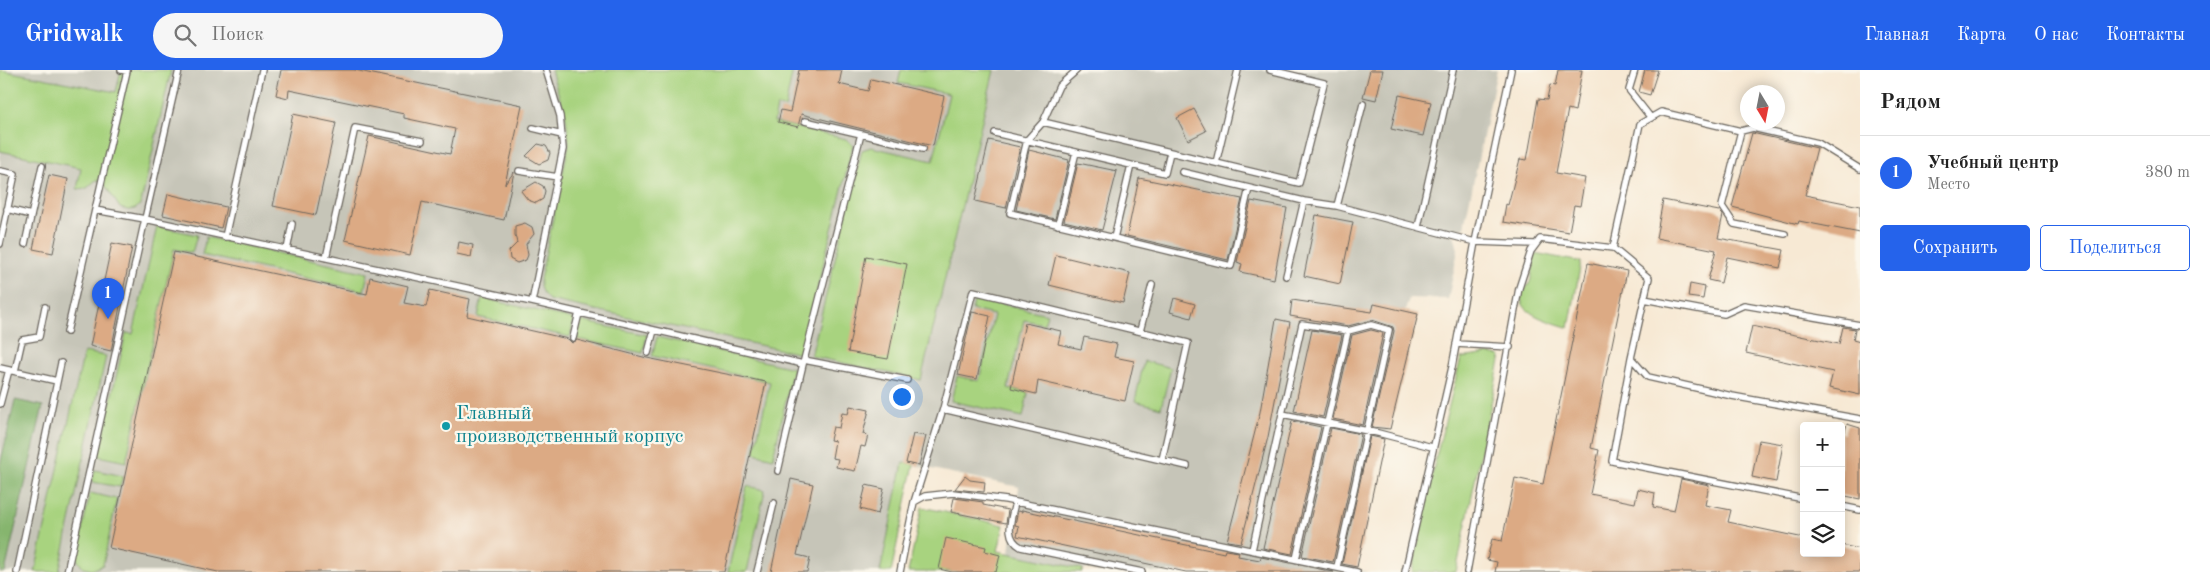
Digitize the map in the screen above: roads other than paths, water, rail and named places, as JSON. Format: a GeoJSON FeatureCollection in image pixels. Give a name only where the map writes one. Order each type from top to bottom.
{"type":"FeatureCollection","features":[{"type":"Feature","properties":{"kind":"lane"},"geometry":{"type":"LineString","coordinates":[[67,332],[127,71],[121,70]]}},
{"type":"Feature","properties":{"kind":"lane"},"geometry":{"type":"LineString","coordinates":[[67,572],[179,70]]}},
{"type":"Feature","properties":{"kind":"lane"},"geometry":{"type":"LineString","coordinates":[[225,237],[262,70]]}},
{"type":"Feature","properties":{"kind":"lane"},"geometry":{"type":"LineString","coordinates":[[532,302],[563,149],[560,116],[546,70]]}},
{"type":"Feature","properties":{"kind":"lane"},"geometry":{"type":"LineString","coordinates":[[1077,70],[1059,86],[1043,122],[1027,140],[1010,213],[1231,266],[1250,188]]}},
{"type":"Feature","properties":{"kind":"lane"},"geometry":{"type":"LineString","coordinates":[[1216,163],[1238,70]]}},
{"type":"Feature","properties":{"kind":"lane"},"geometry":{"type":"LineString","coordinates":[[1043,122],[1299,183],[1324,83],[1270,70]]}},
{"type":"Feature","properties":{"kind":"lane"},"geometry":{"type":"LineString","coordinates":[[1418,227],[1453,70]]}},
{"type":"Feature","properties":{"kind":"lane"},"geometry":{"type":"LineString","coordinates":[[1405,572],[1456,344],[1511,70]]}},
{"type":"Feature","properties":{"kind":"lane"},"geometry":{"type":"LineString","coordinates":[[1635,70],[1629,90],[1651,118]]}},
{"type":"Feature","properties":{"kind":"lane"},"geometry":{"type":"LineString","coordinates":[[1337,206],[1363,104]]}},
{"type":"Feature","properties":{"kind":"lane"},"geometry":{"type":"LineString","coordinates":[[1612,248],[1640,124],[1661,112],[1741,131],[1753,128],[1818,142],[1860,170]]}},
{"type":"Feature","properties":{"kind":"lane"},"geometry":{"type":"LineString","coordinates":[[805,120],[923,149]]}},
{"type":"Feature","properties":{"kind":"lane"},"geometry":{"type":"LineString","coordinates":[[326,258],[355,128],[422,141]]}},
{"type":"Feature","properties":{"kind":"lane"},"geometry":{"type":"LineString","coordinates":[[534,128],[562,135]]}},
{"type":"Feature","properties":{"kind":"lane"},"geometry":{"type":"LineString","coordinates":[[1741,131],[1722,206],[1734,224],[1785,234]]}},
{"type":"Feature","properties":{"kind":"lane"},"geometry":{"type":"LineString","coordinates":[[995,133],[1165,173],[1170,152]]}},
{"type":"Feature","properties":{"kind":"lane"},"geometry":{"type":"LineString","coordinates":[[778,471],[861,134]]}},
{"type":"Feature","properties":{"kind":"lane"},"geometry":{"type":"LineString","coordinates":[[1058,225],[1076,152]]}},
{"type":"Feature","properties":{"kind":"lane"},"geometry":{"type":"LineString","coordinates":[[1114,238],[1131,165]]}},
{"type":"Feature","properties":{"kind":"lane"},"geometry":{"type":"LineString","coordinates":[[25,244],[42,166]]}},
{"type":"Feature","properties":{"kind":"lane"},"geometry":{"type":"LineString","coordinates":[[0,171],[15,174],[0,244]]}},
{"type":"Feature","properties":{"kind":"lane"},"geometry":{"type":"LineString","coordinates":[[519,171],[558,177]]}},
{"type":"Feature","properties":{"kind":"lane"},"geometry":{"type":"LineString","coordinates":[[1182,172],[1304,201],[1337,206],[1475,242],[1534,244]]}},
{"type":"Feature","properties":{"kind":"lane"},"geometry":{"type":"LineString","coordinates":[[1286,276],[1304,201]]}},
{"type":"Feature","properties":{"kind":"lane"},"geometry":{"type":"LineString","coordinates":[[8,210],[31,215]]}},
{"type":"Feature","properties":{"kind":"lane"},"geometry":{"type":"LineString","coordinates":[[95,210],[532,302],[804,362],[907,380]]}},
{"type":"Feature","properties":{"kind":"lane"},"geometry":{"type":"LineString","coordinates":[[287,250],[292,224]]}},
{"type":"Feature","properties":{"kind":"lane"},"geometry":{"type":"LineString","coordinates":[[1468,572],[1510,347],[1519,288],[1534,244],[1540,239],[1612,248],[1648,278],[1612,461],[1800,498]]}},
{"type":"Feature","properties":{"kind":"lane"},"geometry":{"type":"LineString","coordinates":[[1140,331],[1152,285]]}},
{"type":"Feature","properties":{"kind":"lane"},"geometry":{"type":"LineString","coordinates":[[900,572],[914,502],[943,409],[973,291],[1188,343],[1162,460]]}},
{"type":"Feature","properties":{"kind":"lane"},"geometry":{"type":"LineString","coordinates":[[1644,299],[1724,314],[1744,305],[1860,325]]}},
{"type":"Feature","properties":{"kind":"lane"},"geometry":{"type":"LineString","coordinates":[[0,404],[22,340],[39,336],[45,307]]}},
{"type":"Feature","properties":{"kind":"lane"},"geometry":{"type":"LineString","coordinates":[[573,338],[579,313]]}},
{"type":"Feature","properties":{"kind":"lane"},"geometry":{"type":"LineString","coordinates":[[1252,550],[1302,324],[1348,331],[1371,325],[1389,330],[1337,568]]}},
{"type":"Feature","properties":{"kind":"lane"},"geometry":{"type":"LineString","coordinates":[[648,353],[654,330]]}},
{"type":"Feature","properties":{"kind":"lane"},"geometry":{"type":"LineString","coordinates":[[1296,559],[1348,331]]}},
{"type":"Feature","properties":{"kind":"lane"},"geometry":{"type":"LineString","coordinates":[[1456,344],[1510,347]]}},
{"type":"Feature","properties":{"kind":"lane"},"geometry":{"type":"LineString","coordinates":[[1631,358],[1648,377],[1732,396],[1860,418]]}},
{"type":"Feature","properties":{"kind":"lane"},"geometry":{"type":"LineString","coordinates":[[17,572],[62,363]]}},
{"type":"Feature","properties":{"kind":"lane"},"geometry":{"type":"LineString","coordinates":[[0,368],[58,381]]}},
{"type":"Feature","properties":{"kind":"lane"},"geometry":{"type":"LineString","coordinates":[[943,409],[1187,466]]}},
{"type":"Feature","properties":{"kind":"lane"},"geometry":{"type":"LineString","coordinates":[[1282,414],[1367,430],[1432,447]]}},
{"type":"Feature","properties":{"kind":"lane"},"geometry":{"type":"LineString","coordinates":[[914,502],[924,496],[953,493],[1015,502],[1357,572]]}},
{"type":"Feature","properties":{"kind":"lane"},"geometry":{"type":"LineString","coordinates":[[1015,502],[1009,530],[1012,540],[1020,547],[1142,572]]}},
{"type":"Feature","properties":{"kind":"lane"},"geometry":{"type":"LineString","coordinates":[[757,572],[774,503]]}},
{"type":"Feature","properties":{"kind":"lane"},"geometry":{"type":"LineString","coordinates":[[1845,507],[1860,510]]}},
{"type":"Feature","properties":{"kind":"place","name":"Учебный центр"},"geometry":{"type":"Point","coordinates":[108,319]}},
{"type":"Feature","properties":{"kind":"place","name":"Главный производственный корпус"},"geometry":{"type":"Point","coordinates":[446,426]}}]}
